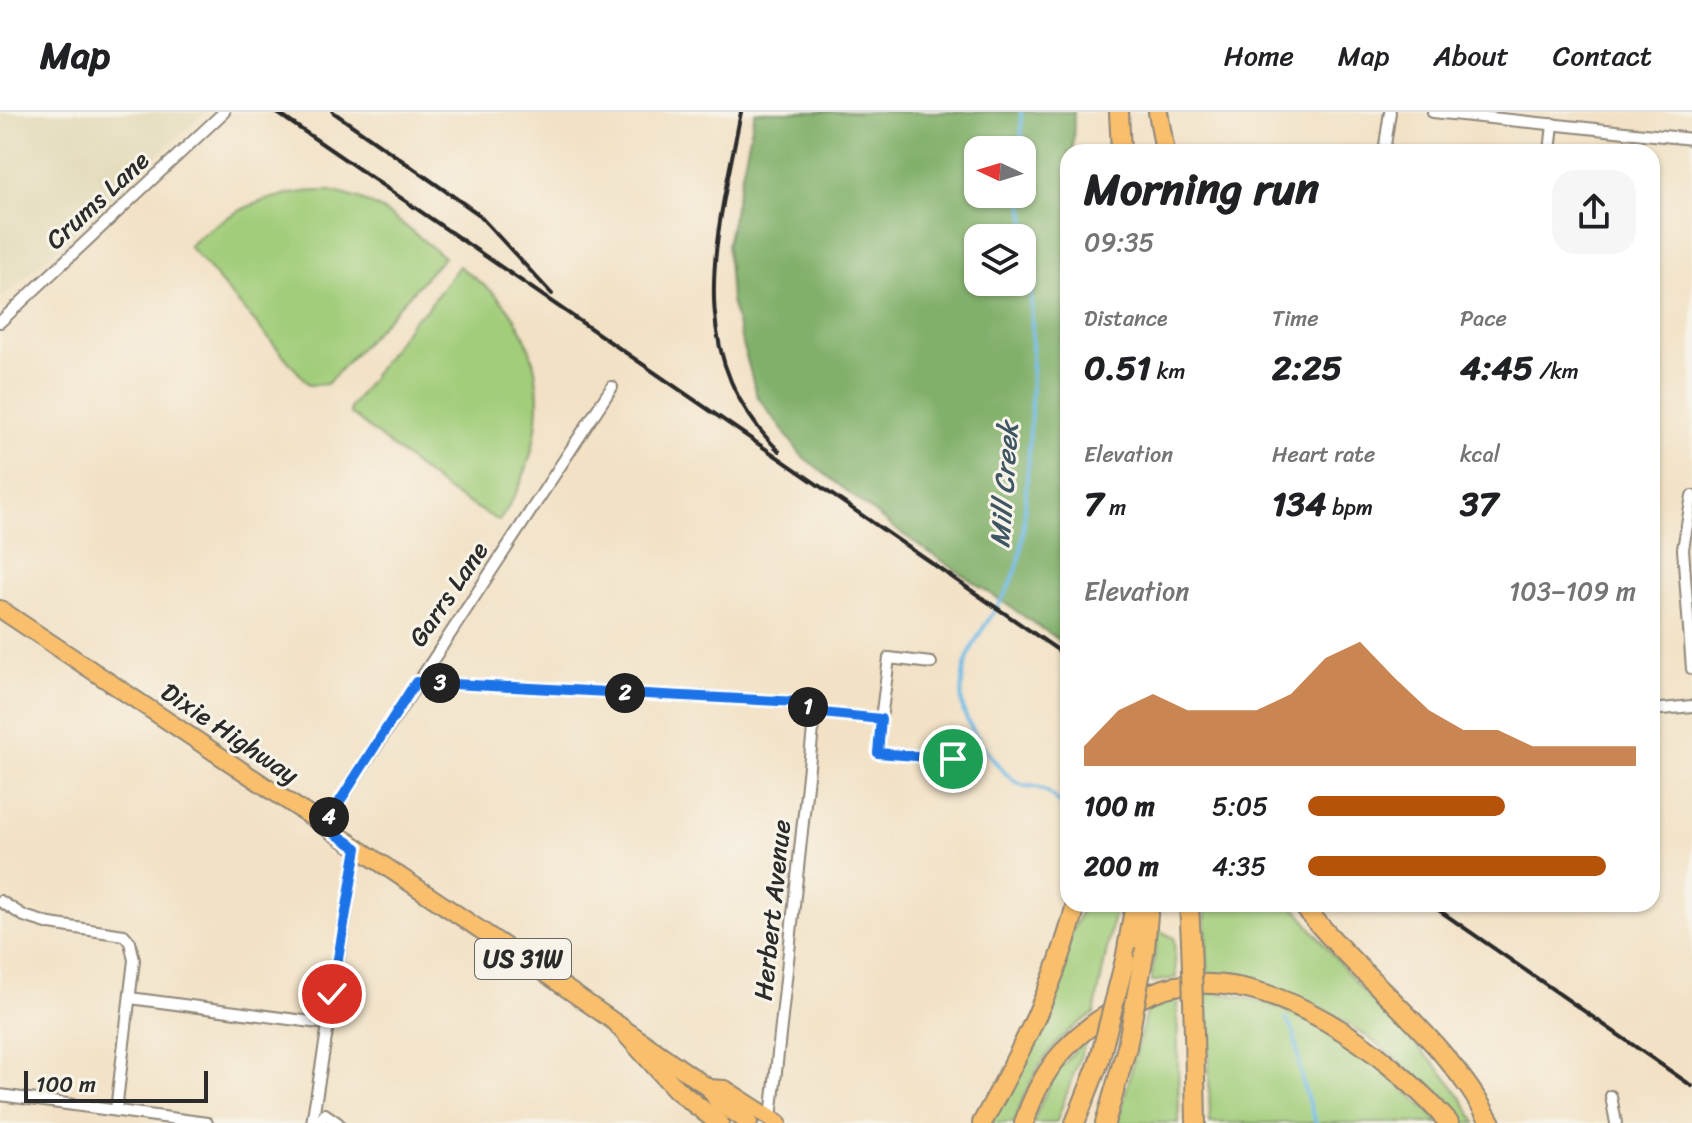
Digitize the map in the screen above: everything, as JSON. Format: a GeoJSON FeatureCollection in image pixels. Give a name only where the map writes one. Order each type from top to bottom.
{"type":"FeatureCollection","features":[{"type":"Feature","properties":{"kind":"highway"},"geometry":{"type":"LineString","coordinates":[[1119,112],[1119,144]]}},
{"type":"Feature","properties":{"kind":"highway"},"geometry":{"type":"LineString","coordinates":[[1154,144],[1155,112]]}},
{"type":"Feature","properties":{"kind":"highway"},"geometry":{"type":"LineString","coordinates":[[1155,112],[1163,144]]}},
{"type":"Feature","properties":{"kind":"highway"},"geometry":{"type":"LineString","coordinates":[[982,1123],[1034,1020],[1073,912]]}},
{"type":"Feature","properties":{"kind":"highway"},"geometry":{"type":"LineString","coordinates":[[1075,1123],[1099,1062],[1125,960],[1134,912]]}},
{"type":"Feature","properties":{"kind":"highway"},"geometry":{"type":"LineString","coordinates":[[1105,1123],[1127,1047],[1145,949],[1148,912]]}},
{"type":"Feature","properties":{"kind":"highway"},"geometry":{"type":"LineString","coordinates":[[1189,912],[1196,1123]]}},
{"type":"Feature","properties":{"kind":"highway"},"geometry":{"type":"LineString","coordinates":[[1308,912],[1331,940],[1438,1047],[1459,1072],[1491,1123]]}},
{"type":"Feature","properties":{"kind":"highway"},"geometry":{"type":"LineString","coordinates":[[1024,1123],[1043,1077],[1076,1035],[1092,1023],[1150,993],[1176,986],[1220,985],[1284,1003],[1340,1030],[1398,1071],[1449,1123]]}},
{"type":"Feature","properties":{"kind":"highway"},"geometry":{"type":"LineString","coordinates":[[620,1027],[676,1089],[719,1123]]}},
{"type":"Feature","properties":{"kind":"main road","name":"Dixie Highway"},"geometry":{"type":"LineString","coordinates":[[0,609],[709,1088],[718,1102],[749,1123]]}},
{"type":"Feature","properties":{"kind":"main road","name":"Dixie Highway"},"geometry":{"type":"LineString","coordinates":[[709,1088],[725,1089],[775,1121]]}},
{"type":"Feature","properties":{"kind":"street","name":"Crums Lane"},"geometry":{"type":"LineString","coordinates":[[0,322],[224,112]]}},
{"type":"Feature","properties":{"kind":"street"},"geometry":{"type":"LineString","coordinates":[[1385,144],[1390,112]]}},
{"type":"Feature","properties":{"kind":"street"},"geometry":{"type":"LineString","coordinates":[[1433,112],[1692,139]]}},
{"type":"Feature","properties":{"kind":"street"},"geometry":{"type":"LineString","coordinates":[[1551,144],[1553,124]]}},
{"type":"Feature","properties":{"kind":"street","name":"Garrs Lane"},"geometry":{"type":"LineString","coordinates":[[324,826],[612,387]]}},
{"type":"Feature","properties":{"kind":"street"},"geometry":{"type":"LineString","coordinates":[[1691,503],[1683,549],[1692,669]]}},
{"type":"Feature","properties":{"kind":"street"},"geometry":{"type":"LineString","coordinates":[[931,663],[889,658],[878,753],[953,759]]}},
{"type":"Feature","properties":{"kind":"street"},"geometry":{"type":"LineString","coordinates":[[416,682],[798,702],[810,710],[881,719]]}},
{"type":"Feature","properties":{"kind":"street"},"geometry":{"type":"LineString","coordinates":[[1660,709],[1692,706]]}},
{"type":"Feature","properties":{"kind":"street","name":"Herbert Avenue"},"geometry":{"type":"LineString","coordinates":[[775,1121],[810,710]]}},
{"type":"Feature","properties":{"kind":"street"},"geometry":{"type":"LineString","coordinates":[[312,1123],[357,848]]}},
{"type":"Feature","properties":{"kind":"street"},"geometry":{"type":"LineString","coordinates":[[0,901],[24,916],[50,924],[124,935],[130,942],[134,960],[116,1110]]}},
{"type":"Feature","properties":{"kind":"street"},"geometry":{"type":"LineString","coordinates":[[130,998],[327,1024]]}},
{"type":"Feature","properties":{"kind":"street"},"geometry":{"type":"LineString","coordinates":[[0,1095],[207,1123]]}},
{"type":"Feature","properties":{"kind":"street"},"geometry":{"type":"LineString","coordinates":[[1611,1096],[1616,1123]]}},
{"type":"Feature","properties":{"kind":"street"},"geometry":{"type":"LineString","coordinates":[[319,1123],[325,1114],[338,1123]]}},
{"type":"Feature","properties":{"kind":"shaded area"},"geometry":{"type":"Polygon","coordinates":[[[0,112],[205,112],[0,300],[0,112]]]}},
{"type":"Feature","properties":{"kind":"green space"},"geometry":{"type":"Polygon","coordinates":[[[755,112],[1074,112],[1073,144],[1060,144],[1060,641],[895,529],[802,456],[757,396],[731,301],[727,244],[755,112]]]}},
{"type":"Feature","properties":{"kind":"green space"},"geometry":{"type":"Polygon","coordinates":[[[330,191],[378,208],[444,257],[327,384],[309,385],[189,246],[220,222],[254,204],[290,194],[330,191]]]}},
{"type":"Feature","properties":{"kind":"green space"},"geometry":{"type":"Polygon","coordinates":[[[459,266],[498,297],[517,322],[530,349],[536,378],[538,408],[527,468],[515,496],[499,521],[446,490],[350,413],[350,408],[413,320],[426,310],[459,266]]]}},
{"type":"Feature","properties":{"kind":"green space"},"geometry":{"type":"Polygon","coordinates":[[[1081,912],[1114,912],[1094,1014],[1065,1034],[1044,1060],[1027,1090],[1014,1123],[991,1123],[1081,912]]]}},
{"type":"Feature","properties":{"kind":"green space"},"geometry":{"type":"Polygon","coordinates":[[[1205,912],[1298,912],[1365,993],[1444,1074],[1476,1123],[1462,1123],[1380,1046],[1316,1005],[1281,990],[1245,980],[1208,975],[1205,912]]]}},
{"type":"Feature","properties":{"kind":"green space"},"geometry":{"type":"Polygon","coordinates":[[[1158,930],[1174,938],[1176,978],[1151,982],[1158,930]]]}},
{"type":"Feature","properties":{"kind":"green space"},"geometry":{"type":"Polygon","coordinates":[[[1207,992],[1274,1006],[1305,1019],[1363,1055],[1440,1123],[1210,1123],[1207,992]]]}},
{"type":"Feature","properties":{"kind":"green space"},"geometry":{"type":"Polygon","coordinates":[[[1177,994],[1179,1123],[1118,1123],[1149,1001],[1177,994]]]}},
{"type":"Feature","properties":{"kind":"green space"},"geometry":{"type":"Polygon","coordinates":[[[1088,1035],[1056,1123],[1032,1123],[1053,1077],[1088,1035]]]}},
{"type":"Feature","properties":{"kind":"waterway","name":"Mill Creek"},"geometry":{"type":"LineString","coordinates":[[1021,112],[1022,136]]}},
{"type":"Feature","properties":{"kind":"waterway","name":"Mill Creek"},"geometry":{"type":"LineString","coordinates":[[1024,208],[1030,268],[1032,343],[1031,418],[1022,542],[1019,562],[1009,588],[972,648],[962,683],[962,704],[970,725],[995,762],[1014,780],[1044,790],[1060,803]]}},
{"type":"Feature","properties":{"kind":"waterway","name":"Mill Creek"},"geometry":{"type":"LineString","coordinates":[[1286,1019],[1294,1033],[1303,1085],[1316,1123]]}},
{"type":"Feature","properties":{"kind":"railway"},"geometry":{"type":"LineString","coordinates":[[276,112],[1060,651]]}},
{"type":"Feature","properties":{"kind":"railway"},"geometry":{"type":"LineString","coordinates":[[333,112],[477,213],[552,294]]}},
{"type":"Feature","properties":{"kind":"railway"},"geometry":{"type":"LineString","coordinates":[[741,112],[717,247],[714,290],[717,332],[728,373],[748,413],[779,451]]}},
{"type":"Feature","properties":{"kind":"railway"},"geometry":{"type":"LineString","coordinates":[[1442,912],[1692,1086]]}},
{"type":"Feature","properties":{"kind":"route"},"geometry":{"type":"LineString","coordinates":[[332,994],[357,848],[324,826],[416,682],[798,702],[805,704],[812,712],[881,719],[878,753],[953,759]]}}]}
